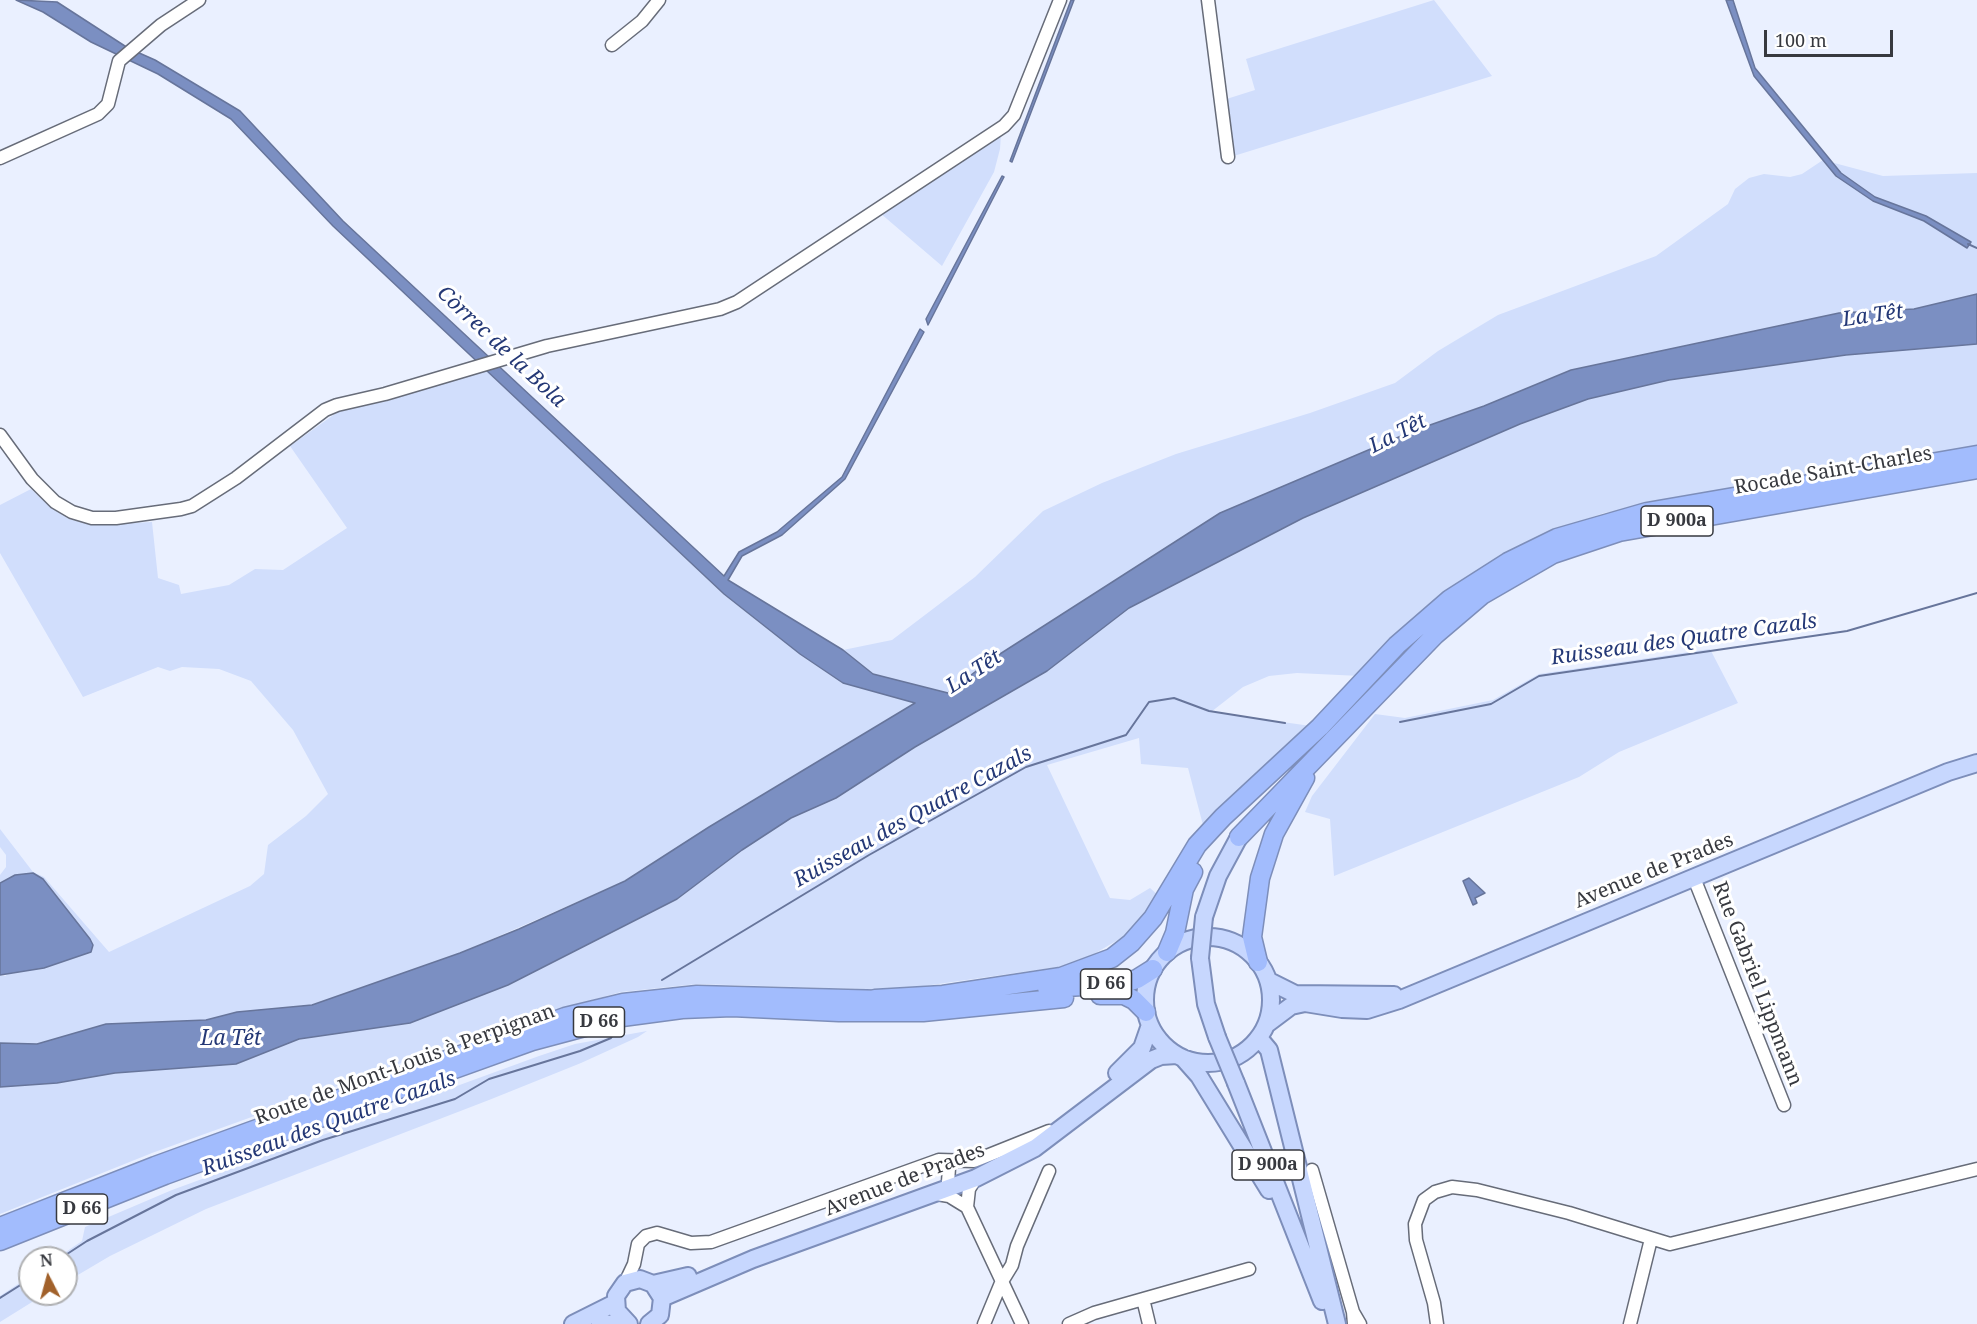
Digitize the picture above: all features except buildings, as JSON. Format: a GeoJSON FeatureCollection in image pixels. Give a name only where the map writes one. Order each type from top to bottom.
{"type":"FeatureCollection","features":[{"type":"Feature","properties":{"kind":"highway","name":"Rocade Saint-Charles"},"geometry":{"type":"LineString","coordinates":[[1489,574],[1557,538],[1618,519],[1977,455]]}},
{"type":"Feature","properties":{"kind":"highway","name":"Rocade Saint-Charles"},"geometry":{"type":"LineString","coordinates":[[1413,657],[1482,595],[1527,567],[1585,542],[1652,526],[1977,469]]}},
{"type":"Feature","properties":{"kind":"highway"},"geometry":{"type":"LineString","coordinates":[[875,999],[943,995],[1061,977],[1112,958],[1131,943],[1153,918],[1197,845],[1223,817],[1320,727],[1397,645],[1439,608],[1489,574]]}},
{"type":"Feature","properties":{"kind":"highway","name":"D 900a"},"geometry":{"type":"LineString","coordinates":[[1239,837],[1252,814],[1380,676],[1451,604],[1489,574]]}},
{"type":"Feature","properties":{"kind":"highway"},"geometry":{"type":"LineString","coordinates":[[1167,952],[1175,933],[1184,889],[1212,842],[1289,767],[1439,608]]}},
{"type":"Feature","properties":{"kind":"highway"},"geometry":{"type":"LineString","coordinates":[[1258,962],[1252,937],[1253,912],[1274,834],[1287,806],[1308,774],[1413,657]]}},
{"type":"Feature","properties":{"kind":"highway","name":"D 900a"},"geometry":{"type":"LineString","coordinates":[[1239,837],[1413,657]]}},
{"type":"Feature","properties":{"kind":"highway","name":"D 66"},"geometry":{"type":"LineString","coordinates":[[1056,993],[1137,980],[1153,969]]}},
{"type":"Feature","properties":{"kind":"highway","name":"Route de Mont-Louis à Perpignan"},"geometry":{"type":"LineString","coordinates":[[0,1227],[155,1166],[566,1017],[623,1003],[697,995],[875,999],[910,1002],[1056,993]]}},
{"type":"Feature","properties":{"kind":"highway","name":"Route de Mont-Louis à Perpignan"},"geometry":{"type":"LineString","coordinates":[[0,1241],[155,1179],[410,1085],[542,1038],[622,1017],[682,1009],[732,1007],[839,1012],[922,1012],[1056,993]]}},
{"type":"Feature","properties":{"kind":"highway","name":"D 66"},"geometry":{"type":"LineString","coordinates":[[1056,993],[1124,996],[1134,1000],[1148,1019]]}},
{"type":"Feature","properties":{"kind":"main road","name":"Avenue de Prades"},"geometry":{"type":"LineString","coordinates":[[1263,1031],[1291,1006],[1305,1004],[1366,1010],[1399,1000],[1948,772],[1977,763]]}},
{"type":"Feature","properties":{"kind":"main road","name":"Avenue de Prades"},"geometry":{"type":"LineString","coordinates":[[1902,793],[1977,770]]}},
{"type":"Feature","properties":{"kind":"main road","name":"D 900a"},"geometry":{"type":"LineString","coordinates":[[1239,837],[1218,876],[1203,917],[1200,958],[1206,1004],[1217,1037],[1332,1324]]}},
{"type":"Feature","properties":{"kind":"main road"},"geometry":{"type":"LineString","coordinates":[[1180,1056],[1196,1062],[1220,1062],[1241,1052],[1263,1031],[1271,1010],[1269,981],[1258,962],[1234,943],[1215,938],[1185,941],[1167,952],[1153,969],[1145,996],[1148,1019],[1160,1042],[1180,1056],[1199,1076],[1243,1145],[1301,1247]]}},
{"type":"Feature","properties":{"kind":"main road","name":"Avenue de Prades"},"geometry":{"type":"LineString","coordinates":[[1269,981],[1294,994],[1315,996],[1395,994],[1421,989]]}},
{"type":"Feature","properties":{"kind":"main road","name":"Avenue de Prades"},"geometry":{"type":"LineString","coordinates":[[942,1188],[1048,1131],[1129,1063],[1142,1048],[1148,1019]]}},
{"type":"Feature","properties":{"kind":"main road"},"geometry":{"type":"LineString","coordinates":[[1263,1031],[1337,1324]]}},
{"type":"Feature","properties":{"kind":"main road","name":"Avenue de Prades"},"geometry":{"type":"LineString","coordinates":[[643,1282],[753,1259],[942,1188],[976,1178],[1035,1148],[1151,1060],[1161,1056],[1180,1056]]}},
{"type":"Feature","properties":{"kind":"main road"},"geometry":{"type":"LineString","coordinates":[[627,1323],[620,1318],[615,1303],[616,1296],[643,1282],[660,1315],[649,1324]]}},
{"type":"Feature","properties":{"kind":"main road"},"geometry":{"type":"LineString","coordinates":[[573,1324],[615,1303]]}},
{"type":"Feature","properties":{"kind":"main road"},"geometry":{"type":"LineString","coordinates":[[600,1324],[627,1323]]}},
{"type":"Feature","properties":{"kind":"street"},"geometry":{"type":"LineString","coordinates":[[0,158],[98,114],[108,104],[119,61],[161,25],[199,0]]}},
{"type":"Feature","properties":{"kind":"street"},"geometry":{"type":"LineString","coordinates":[[612,45],[642,21],[659,0]]}},
{"type":"Feature","properties":{"kind":"street"},"geometry":{"type":"LineString","coordinates":[[0,435],[32,479],[55,502],[72,512],[92,518],[149,514],[192,506],[236,478],[325,410],[337,405],[385,394],[503,357],[596,334],[708,313],[737,302],[996,133],[1014,115],[1060,0]]}},
{"type":"Feature","properties":{"kind":"street"},"geometry":{"type":"LineString","coordinates":[[1208,0],[1228,157]]}},
{"type":"Feature","properties":{"kind":"street","name":"Rue Gabriel Lippmann"},"geometry":{"type":"LineString","coordinates":[[1694,878],[1784,1105]]}},
{"type":"Feature","properties":{"kind":"street"},"geometry":{"type":"LineString","coordinates":[[643,1282],[638,1244],[646,1236],[657,1233],[691,1243],[711,1242],[939,1160],[974,1161],[1048,1131]]}},
{"type":"Feature","properties":{"kind":"street"},"geometry":{"type":"LineString","coordinates":[[939,1160],[949,1168],[942,1188],[949,1196],[967,1207]]}},
{"type":"Feature","properties":{"kind":"street"},"geometry":{"type":"LineString","coordinates":[[1927,1183],[1952,1168],[1977,1162]]}},
{"type":"Feature","properties":{"kind":"street"},"geometry":{"type":"LineString","coordinates":[[1437,1324],[1434,1303],[1416,1240],[1415,1224],[1424,1200],[1435,1192],[1452,1187],[1477,1190],[1569,1213],[1670,1244],[1977,1169]]}},
{"type":"Feature","properties":{"kind":"street"},"geometry":{"type":"LineString","coordinates":[[1312,1170],[1353,1318],[1360,1324]]}},
{"type":"Feature","properties":{"kind":"street"},"geometry":{"type":"LineString","coordinates":[[984,1324],[1001,1283],[1012,1265],[1017,1246],[1049,1171]]}},
{"type":"Feature","properties":{"kind":"street"},"geometry":{"type":"LineString","coordinates":[[1927,1183],[1960,1181],[1977,1176]]}},
{"type":"Feature","properties":{"kind":"street"},"geometry":{"type":"LineString","coordinates":[[976,1178],[969,1189],[967,1207],[1022,1324]]}},
{"type":"Feature","properties":{"kind":"street"},"geometry":{"type":"LineString","coordinates":[[1630,1324],[1651,1239]]}},
{"type":"Feature","properties":{"kind":"street"},"geometry":{"type":"LineString","coordinates":[[991,1260],[1017,1246]]}},
{"type":"Feature","properties":{"kind":"street"},"geometry":{"type":"LineString","coordinates":[[1069,1324],[1094,1312],[1249,1269]]}},
{"type":"Feature","properties":{"kind":"street"},"geometry":{"type":"LineString","coordinates":[[1143,1299],[1149,1324]]}},
{"type":"Feature","properties":{"kind":"shaded area"},"geometry":{"type":"Polygon","coordinates":[[[1434,0],[1492,76],[1224,159],[1217,102],[1255,90],[1246,59],[1434,0]]]}},
{"type":"Feature","properties":{"kind":"shaded area"},"geometry":{"type":"Polygon","coordinates":[[[1001,134],[994,172],[942,266],[880,213],[1001,134]]]}},
{"type":"Feature","properties":{"kind":"shaded area"},"geometry":{"type":"Polygon","coordinates":[[[1823,160],[1883,176],[1977,173],[1977,294],[1914,309],[1839,313],[1570,370],[1484,406],[1413,431],[1220,513],[989,661],[948,693],[873,674],[843,650],[892,640],[975,577],[1043,511],[1102,483],[1176,454],[1310,413],[1395,383],[1438,351],[1498,315],[1656,256],[1728,204],[1735,189],[1749,178],[1764,174],[1790,177],[1802,174],[1823,160]]]}},
{"type":"Feature","properties":{"kind":"shaded area"},"geometry":{"type":"Polygon","coordinates":[[[1977,344],[1977,447],[1604,513],[1554,530],[1510,550],[1458,582],[1420,613],[1360,676],[1297,673],[1269,676],[1243,687],[1211,712],[1311,726],[1203,825],[1188,768],[1141,764],[1139,738],[1047,765],[1110,898],[1130,900],[1150,888],[1159,896],[1133,931],[1094,954],[1065,966],[896,990],[697,984],[621,992],[523,1019],[152,1153],[0,1214],[0,1087],[57,1083],[115,1073],[235,1064],[299,1039],[410,1023],[508,985],[677,899],[742,850],[791,818],[836,798],[915,747],[1047,671],[1129,608],[1303,518],[1520,424],[1588,399],[1669,380],[1846,355],[1977,344]]]}},
{"type":"Feature","properties":{"kind":"shaded area"},"geometry":{"type":"Polygon","coordinates":[[[486,370],[723,594],[800,654],[843,683],[916,703],[709,827],[625,881],[460,953],[312,1005],[237,1012],[206,1020],[106,1024],[37,1044],[0,1043],[0,975],[6,976],[33,873],[15,875],[0,883],[0,875],[6,867],[6,855],[0,847],[0,829],[33,872],[44,877],[109,952],[250,886],[264,874],[268,845],[306,816],[328,794],[293,730],[251,681],[219,669],[182,667],[170,671],[158,667],[83,697],[0,553],[0,505],[31,489],[51,508],[69,519],[91,525],[152,522],[158,578],[179,585],[181,594],[229,585],[255,569],[283,570],[347,528],[290,446],[339,411],[387,401],[486,370]]]}},
{"type":"Feature","properties":{"kind":"shaded area"},"geometry":{"type":"Polygon","coordinates":[[[1710,649],[1738,703],[1619,752],[1579,777],[1334,876],[1330,819],[1305,812],[1312,796],[1375,714],[1405,718],[1493,700],[1539,674],[1710,649]]]}},
{"type":"Feature","properties":{"kind":"shaded area"},"geometry":{"type":"Polygon","coordinates":[[[647,1031],[581,1063],[206,1209],[110,1256],[78,1275],[78,1246],[75,1246],[82,1241],[85,1227],[172,1190],[575,1044],[647,1031]]]}},
{"type":"Feature","properties":{"kind":"shaded area"},"geometry":{"type":"Polygon","coordinates":[[[18,1284],[18,1306],[26,1306],[0,1322],[0,1296],[18,1284]]]}},
{"type":"Feature","properties":{"kind":"water","name":"La Têt"},"geometry":{"type":"Polygon","coordinates":[[[16,0],[57,2],[128,48],[155,60],[240,111],[343,221],[724,576],[739,552],[777,532],[842,477],[920,329],[924,332],[845,479],[782,535],[742,556],[728,580],[843,650],[873,674],[948,693],[989,661],[1220,513],[1413,431],[1484,406],[1571,370],[1839,313],[1914,309],[1977,294],[1977,344],[1846,355],[1669,380],[1588,399],[1520,424],[1303,518],[1129,608],[1047,671],[915,747],[836,798],[791,818],[742,850],[677,899],[508,985],[410,1023],[299,1039],[236,1064],[115,1073],[57,1083],[0,1087],[0,1043],[37,1044],[106,1024],[206,1020],[237,1012],[312,1005],[460,953],[519,929],[625,881],[709,827],[915,703],[843,683],[800,654],[724,594],[333,226],[231,119],[158,74],[91,42],[43,12],[16,0]]]}},
{"type":"Feature","properties":{"kind":"water"},"geometry":{"type":"Polygon","coordinates":[[[1071,0],[1074,0],[1012,162],[1010,161],[1071,0]]]}},
{"type":"Feature","properties":{"kind":"water"},"geometry":{"type":"Polygon","coordinates":[[[1726,0],[1733,0],[1755,68],[1841,173],[1875,197],[1926,216],[1971,242],[1967,248],[1924,221],[1873,201],[1836,176],[1754,76],[1726,0]]]}},
{"type":"Feature","properties":{"kind":"water"},"geometry":{"type":"Polygon","coordinates":[[[1002,176],[1004,177],[928,325],[926,319],[1002,176]]]}},
{"type":"Feature","properties":{"kind":"water"},"geometry":{"type":"Polygon","coordinates":[[[33,873],[43,879],[90,939],[93,945],[91,952],[44,968],[0,975],[0,883],[15,875],[33,873]]]}},
{"type":"Feature","properties":{"kind":"water"},"geometry":{"type":"Polygon","coordinates":[[[1469,878],[1485,893],[1475,898],[1477,903],[1473,905],[1463,881],[1469,878]]]}},
{"type":"Feature","properties":{"kind":"waterway"},"geometry":{"type":"LineString","coordinates":[[1968,244],[1977,248]]}},
{"type":"Feature","properties":{"kind":"waterway","name":"Ruisseau des Quatre Cazals"},"geometry":{"type":"LineString","coordinates":[[1400,722],[1491,704],[1539,676],[1847,631],[1977,593]]}},
{"type":"Feature","properties":{"kind":"waterway","name":"Ruisseau des Quatre Cazals"},"geometry":{"type":"LineString","coordinates":[[662,980],[869,855],[1026,767],[1126,735],[1149,702],[1174,698],[1209,711],[1285,723]]}},
{"type":"Feature","properties":{"kind":"waterway","name":"Ruisseau des Quatre Cazals"},"geometry":{"type":"LineString","coordinates":[[78,1247],[176,1195],[323,1140],[455,1099],[489,1079],[580,1051],[611,1038],[614,1034]]}},
{"type":"Feature","properties":{"kind":"waterway","name":"Ruisseau des Quatre Cazals"},"geometry":{"type":"LineString","coordinates":[[0,1298],[18,1287]]}},
{"type":"Feature","properties":{"kind":"water label","name":"Còrrec de la Bola"},"geometry":{"type":"Point","coordinates":[501,347]}}]}
